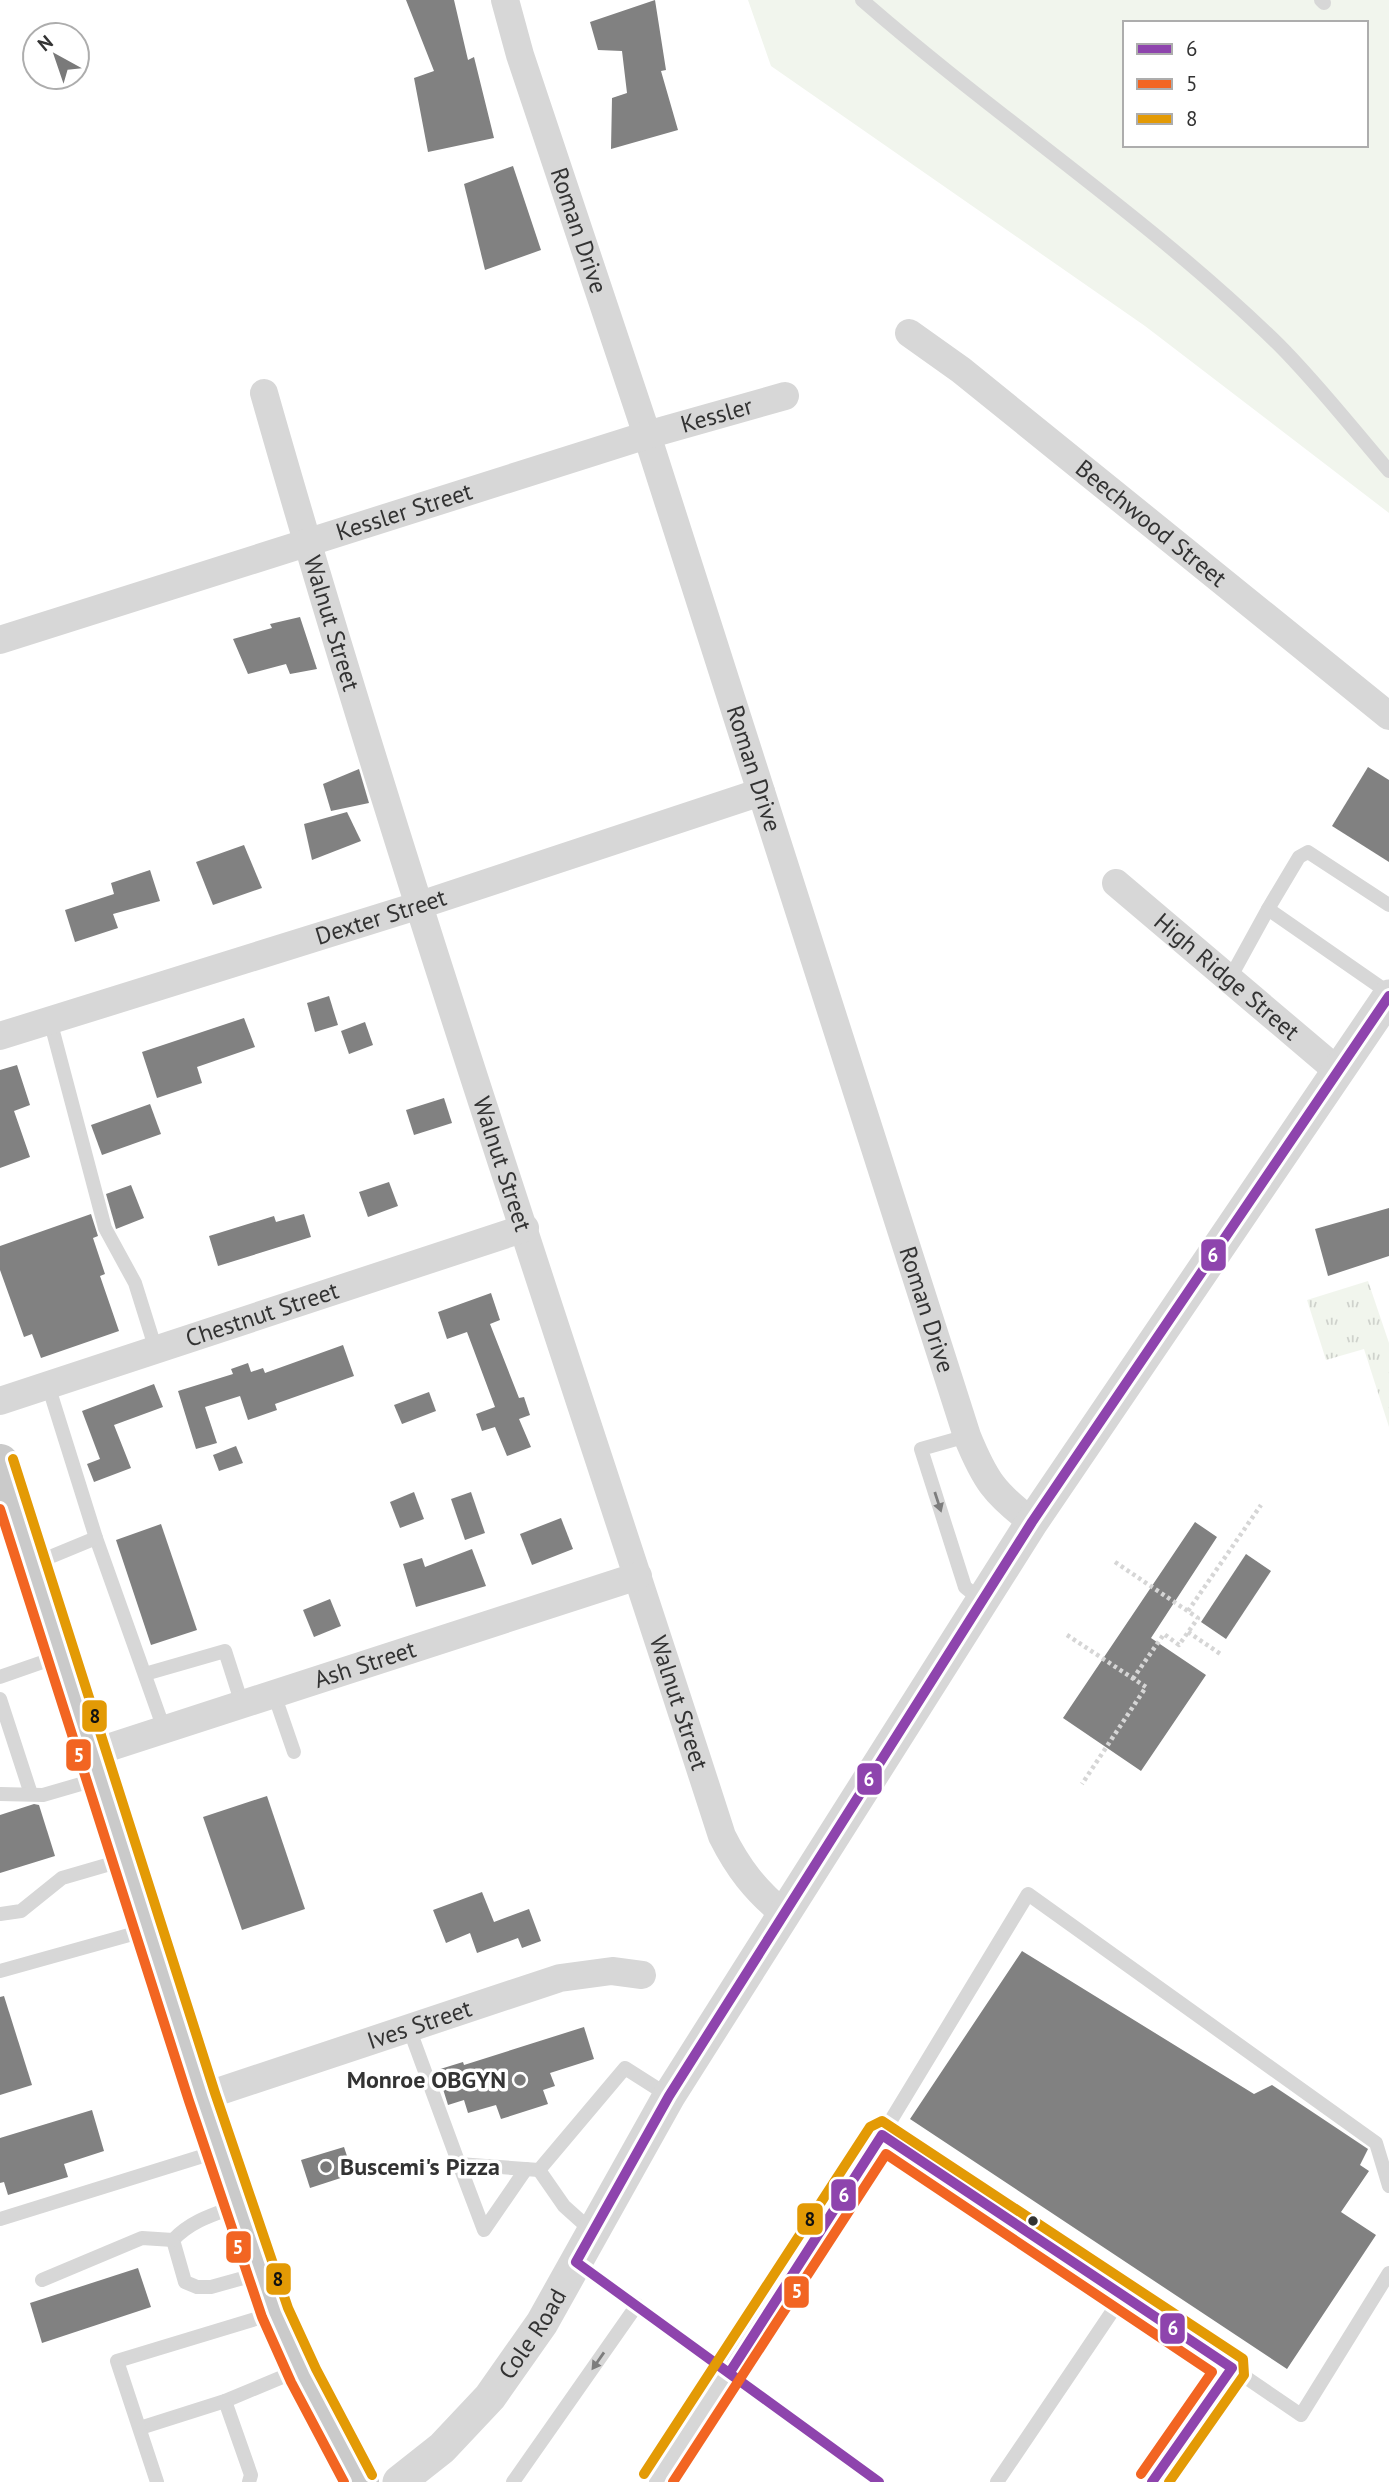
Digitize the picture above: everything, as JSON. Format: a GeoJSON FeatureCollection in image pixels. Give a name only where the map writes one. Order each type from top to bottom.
{"type":"FeatureCollection","features":[{"type":"Feature","properties":{"kind":"main road"},"geometry":{"type":"LineString","coordinates":[[0,1463],[202,2097],[275,2313],[300,2369],[360,2482]]}},
{"type":"Feature","properties":{"kind":"street","name":"Roman Drive"},"geometry":{"type":"LineString","coordinates":[[505,0],[520,55],[647,435],[967,1436],[981,1471],[999,1496],[1032,1522]]}},
{"type":"Feature","properties":{"kind":"street","name":"Beechwood Street"},"geometry":{"type":"LineString","coordinates":[[909,333],[961,370],[1389,716]]}},
{"type":"Feature","properties":{"kind":"street","name":"Walnut Street"},"geometry":{"type":"LineString","coordinates":[[264,393],[306,543],[421,905],[723,1836],[737,1866],[757,1891],[783,1913]]}},
{"type":"Feature","properties":{"kind":"street","name":"Kessler"},"geometry":{"type":"LineString","coordinates":[[647,435],[785,396]]}},
{"type":"Feature","properties":{"kind":"street","name":"Kessler Street"},"geometry":{"type":"LineString","coordinates":[[0,640],[647,435]]}},
{"type":"Feature","properties":{"kind":"street","name":"Dexter Street"},"geometry":{"type":"LineString","coordinates":[[0,1036],[421,905],[761,792]]}},
{"type":"Feature","properties":{"kind":"street","name":"High Ridge Street"},"geometry":{"type":"LineString","coordinates":[[1116,883],[1339,1072]]}},
{"type":"Feature","properties":{"kind":"street","name":"Cole Road"},"geometry":{"type":"LineString","coordinates":[[399,2482],[442,2448],[490,2397],[542,2323],[669,2096],[1032,1522],[1389,995]]}},
{"type":"Feature","properties":{"kind":"street","name":"Chestnut Street"},"geometry":{"type":"LineString","coordinates":[[0,1401],[525,1228]]}},
{"type":"Feature","properties":{"kind":"street","name":"Ash Street"},"geometry":{"type":"LineString","coordinates":[[97,1765],[164,1729],[638,1576]]}},
{"type":"Feature","properties":{"kind":"street","name":"Ives Street"},"geometry":{"type":"LineString","coordinates":[[202,2097],[560,1978],[612,1971],[642,1975]]}},
{"type":"Feature","properties":{"kind":"lane"},"geometry":{"type":"LineString","coordinates":[[862,0],[934,62],[1154,233],[1266,333],[1342,411],[1389,471]]}},
{"type":"Feature","properties":{"kind":"lane"},"geometry":{"type":"LineString","coordinates":[[1229,980],[1299,857],[1308,852],[1389,905]]}},
{"type":"Feature","properties":{"kind":"lane"},"geometry":{"type":"LineString","coordinates":[[1268,909],[1389,995]]}},
{"type":"Feature","properties":{"kind":"lane"},"geometry":{"type":"LineString","coordinates":[[50,1020],[106,1228],[135,1283],[156,1350]]}},
{"type":"Feature","properties":{"kind":"lane"},"geometry":{"type":"LineString","coordinates":[[48,1385],[96,1538],[164,1729]]}},
{"type":"Feature","properties":{"kind":"lane"},"geometry":{"type":"LineString","coordinates":[[967,1436],[921,1449],[965,1587],[982,1601]]}},
{"type":"Feature","properties":{"kind":"lane"},"geometry":{"type":"LineString","coordinates":[[32,1564],[96,1538]]}},
{"type":"Feature","properties":{"kind":"lane"},"geometry":{"type":"LineString","coordinates":[[145,1674],[225,1651],[242,1704]]}},
{"type":"Feature","properties":{"kind":"lane"},"geometry":{"type":"LineString","coordinates":[[0,1677],[62,1656]]}},
{"type":"Feature","properties":{"kind":"lane"},"geometry":{"type":"LineString","coordinates":[[274,1694],[294,1752]]}},
{"type":"Feature","properties":{"kind":"lane"},"geometry":{"type":"LineString","coordinates":[[0,1699],[31,1794]]}},
{"type":"Feature","properties":{"kind":"lane"},"geometry":{"type":"LineString","coordinates":[[0,1794],[43,1795],[97,1765]]}},
{"type":"Feature","properties":{"kind":"lane"},"geometry":{"type":"LineString","coordinates":[[0,1914],[21,1911],[62,1878],[126,1859]]}},
{"type":"Feature","properties":{"kind":"lane"},"geometry":{"type":"LineString","coordinates":[[656,2482],[882,2135],[1028,1894],[1376,2143],[1389,2186]]}},
{"type":"Feature","properties":{"kind":"lane"},"geometry":{"type":"LineString","coordinates":[[0,1971],[148,1929]]}},
{"type":"Feature","properties":{"kind":"lane"},"geometry":{"type":"LineString","coordinates":[[409,2028],[484,2230],[532,2170],[625,2067],[669,2096]]}},
{"type":"Feature","properties":{"kind":"lane"},"geometry":{"type":"LineString","coordinates":[[882,2135],[1301,2415],[1389,2273]]}},
{"type":"Feature","properties":{"kind":"lane"},"geometry":{"type":"LineString","coordinates":[[0,2219],[220,2151]]}},
{"type":"Feature","properties":{"kind":"lane"},"geometry":{"type":"LineString","coordinates":[[459,2164],[532,2170],[556,2198],[593,2232]]}},
{"type":"Feature","properties":{"kind":"lane"},"geometry":{"type":"LineString","coordinates":[[42,2280],[142,2238],[173,2240],[197,2220],[239,2206]]}},
{"type":"Feature","properties":{"kind":"lane"},"geometry":{"type":"LineString","coordinates":[[173,2240],[186,2281],[197,2287],[261,2273]]}},
{"type":"Feature","properties":{"kind":"lane"},"geometry":{"type":"LineString","coordinates":[[576,2262],[730,2372],[871,2480]]}},
{"type":"Feature","properties":{"kind":"lane"},"geometry":{"type":"LineString","coordinates":[[997,2482],[1122,2297]]}},
{"type":"Feature","properties":{"kind":"lane"},"geometry":{"type":"LineString","coordinates":[[513,2482],[637,2305]]}},
{"type":"Feature","properties":{"kind":"lane"},"geometry":{"type":"LineString","coordinates":[[157,2482],[117,2361],[275,2313]]}},
{"type":"Feature","properties":{"kind":"lane"},"geometry":{"type":"LineString","coordinates":[[1153,2482],[1232,2368]]}},
{"type":"Feature","properties":{"kind":"lane"},"geometry":{"type":"LineString","coordinates":[[140,2428],[225,2401],[300,2369]]}},
{"type":"Feature","properties":{"kind":"lane"},"geometry":{"type":"LineString","coordinates":[[225,2401],[251,2475],[249,2482]]}},
{"type":"Feature","properties":{"kind":"path"},"geometry":{"type":"LineString","coordinates":[[1188,1611],[1261,1505]]}},
{"type":"Feature","properties":{"kind":"path"},"geometry":{"type":"LineString","coordinates":[[1115,1562],[1198,1618],[1179,1645],[1164,1634],[1132,1679]]}},
{"type":"Feature","properties":{"kind":"path"},"geometry":{"type":"LineString","coordinates":[[1188,1632],[1222,1655]]}},
{"type":"Feature","properties":{"kind":"path"},"geometry":{"type":"LineString","coordinates":[[1067,1635],[1146,1688],[1082,1784]]}},
{"type":"Feature","properties":{"kind":"green space"},"geometry":{"type":"Polygon","coordinates":[[[748,0],[1389,0],[1389,513],[1145,326],[771,66],[748,0]]]}},
{"type":"Feature","properties":{"kind":"green space"},"geometry":{"type":"Polygon","coordinates":[[[1368,1281],[1389,1343],[1389,1427],[1364,1349],[1326,1360],[1307,1300],[1368,1281]]]}},
{"type":"Feature","properties":{"kind":"building"},"geometry":{"type":"Polygon","coordinates":[[[406,0],[454,0],[468,60],[474,57],[494,138],[428,152],[414,78],[434,71],[406,0]]]}},
{"type":"Feature","properties":{"kind":"building"},"geometry":{"type":"Polygon","coordinates":[[[655,0],[666,70],[661,71],[678,130],[611,149],[612,98],[627,93],[622,51],[598,50],[590,22],[655,0]]]}},
{"type":"Feature","properties":{"kind":"building"},"geometry":{"type":"Polygon","coordinates":[[[513,166],[541,250],[485,270],[464,184],[513,166]]]}},
{"type":"Feature","properties":{"kind":"building"},"geometry":{"type":"Polygon","coordinates":[[[300,617],[317,669],[290,674],[286,664],[248,674],[233,639],[272,628],[270,624],[300,617]]]}},
{"type":"Feature","properties":{"kind":"building"},"geometry":{"type":"Polygon","coordinates":[[[1368,767],[1389,780],[1389,862],[1332,826],[1368,767]]]}},
{"type":"Feature","properties":{"kind":"building"},"geometry":{"type":"Polygon","coordinates":[[[359,769],[369,803],[331,811],[323,784],[359,769]]]}},
{"type":"Feature","properties":{"kind":"building"},"geometry":{"type":"Polygon","coordinates":[[[347,812],[361,841],[312,860],[304,824],[347,812]]]}},
{"type":"Feature","properties":{"kind":"building"},"geometry":{"type":"Polygon","coordinates":[[[244,845],[262,888],[213,905],[196,862],[244,845]]]}},
{"type":"Feature","properties":{"kind":"building"},"geometry":{"type":"Polygon","coordinates":[[[150,870],[160,901],[113,914],[118,928],[75,942],[65,910],[114,894],[111,883],[150,870]]]}},
{"type":"Feature","properties":{"kind":"building"},"geometry":{"type":"Polygon","coordinates":[[[329,996],[338,1025],[315,1032],[307,1003],[329,996]]]}},
{"type":"Feature","properties":{"kind":"building"},"geometry":{"type":"Polygon","coordinates":[[[244,1018],[255,1047],[197,1067],[202,1083],[157,1098],[142,1052],[244,1018]]]}},
{"type":"Feature","properties":{"kind":"building"},"geometry":{"type":"Polygon","coordinates":[[[365,1022],[373,1045],[349,1054],[341,1031],[365,1022]]]}},
{"type":"Feature","properties":{"kind":"building"},"geometry":{"type":"Polygon","coordinates":[[[17,1065],[30,1105],[14,1111],[30,1157],[0,1168],[0,1070],[17,1065]]]}},
{"type":"Feature","properties":{"kind":"building"},"geometry":{"type":"Polygon","coordinates":[[[444,1098],[452,1123],[414,1135],[406,1110],[444,1098]]]}},
{"type":"Feature","properties":{"kind":"building"},"geometry":{"type":"Polygon","coordinates":[[[150,1104],[161,1134],[102,1155],[91,1125],[150,1104]]]}},
{"type":"Feature","properties":{"kind":"building"},"geometry":{"type":"Polygon","coordinates":[[[389,1182],[398,1206],[368,1217],[359,1192],[389,1182]]]}},
{"type":"Feature","properties":{"kind":"building"},"geometry":{"type":"Polygon","coordinates":[[[131,1185],[144,1218],[116,1229],[106,1194],[131,1185]]]}},
{"type":"Feature","properties":{"kind":"building"},"geometry":{"type":"Polygon","coordinates":[[[1389,1208],[1389,1256],[1328,1276],[1315,1229],[1389,1208]]]}},
{"type":"Feature","properties":{"kind":"building"},"geometry":{"type":"Polygon","coordinates":[[[91,1214],[98,1236],[93,1238],[105,1274],[100,1276],[119,1331],[41,1358],[32,1334],[24,1337],[0,1270],[0,1246],[91,1214]]]}},
{"type":"Feature","properties":{"kind":"building"},"geometry":{"type":"Polygon","coordinates":[[[304,1214],[311,1237],[218,1266],[209,1236],[274,1216],[276,1222],[304,1214]]]}},
{"type":"Feature","properties":{"kind":"building"},"geometry":{"type":"Polygon","coordinates":[[[491,1293],[500,1320],[490,1324],[519,1398],[524,1397],[530,1415],[519,1419],[531,1447],[507,1456],[495,1427],[482,1431],[476,1414],[495,1407],[467,1332],[447,1339],[438,1312],[491,1293]]]}},
{"type":"Feature","properties":{"kind":"building"},"geometry":{"type":"Polygon","coordinates":[[[343,1345],[354,1376],[275,1404],[277,1410],[248,1420],[240,1396],[205,1407],[217,1443],[196,1449],[178,1391],[233,1374],[231,1369],[248,1363],[251,1372],[263,1368],[265,1373],[343,1345]]]}},
{"type":"Feature","properties":{"kind":"building"},"geometry":{"type":"Polygon","coordinates":[[[154,1384],[163,1407],[114,1425],[131,1468],[94,1482],[87,1464],[100,1459],[82,1411],[154,1384]]]}},
{"type":"Feature","properties":{"kind":"building"},"geometry":{"type":"Polygon","coordinates":[[[429,1392],[436,1411],[402,1424],[394,1405],[429,1392]]]}},
{"type":"Feature","properties":{"kind":"building"},"geometry":{"type":"Polygon","coordinates":[[[236,1446],[243,1463],[219,1471],[213,1455],[236,1446]]]}},
{"type":"Feature","properties":{"kind":"building"},"geometry":{"type":"Polygon","coordinates":[[[414,1492],[424,1519],[400,1528],[390,1502],[414,1492]]]}},
{"type":"Feature","properties":{"kind":"building"},"geometry":{"type":"Polygon","coordinates":[[[471,1492],[485,1533],[465,1540],[451,1499],[471,1492]]]}},
{"type":"Feature","properties":{"kind":"building"},"geometry":{"type":"Polygon","coordinates":[[[561,1518],[573,1549],[532,1565],[520,1534],[561,1518]]]}},
{"type":"Feature","properties":{"kind":"building"},"geometry":{"type":"Polygon","coordinates":[[[1195,1522],[1217,1537],[1151,1638],[1206,1675],[1141,1771],[1063,1718],[1195,1522]]]}},
{"type":"Feature","properties":{"kind":"building"},"geometry":{"type":"Polygon","coordinates":[[[161,1524],[197,1630],[151,1645],[116,1540],[161,1524]]]}},
{"type":"Feature","properties":{"kind":"building"},"geometry":{"type":"Polygon","coordinates":[[[472,1549],[486,1586],[416,1607],[403,1564],[422,1558],[425,1567],[472,1549]]]}},
{"type":"Feature","properties":{"kind":"building"},"geometry":{"type":"Polygon","coordinates":[[[1246,1554],[1271,1571],[1226,1639],[1201,1622],[1246,1554]]]}},
{"type":"Feature","properties":{"kind":"building"},"geometry":{"type":"Polygon","coordinates":[[[330,1599],[341,1626],[314,1637],[303,1610],[330,1599]]]}},
{"type":"Feature","properties":{"kind":"building"},"geometry":{"type":"Polygon","coordinates":[[[267,1796],[305,1909],[242,1930],[203,1817],[267,1796]]]}},
{"type":"Feature","properties":{"kind":"building"},"geometry":{"type":"Polygon","coordinates":[[[34,1804],[39,1805],[55,1856],[0,1873],[0,1815],[34,1804]]]}},
{"type":"Feature","properties":{"kind":"building"},"geometry":{"type":"Polygon","coordinates":[[[482,1892],[494,1922],[529,1909],[541,1941],[522,1948],[518,1938],[477,1953],[470,1933],[446,1943],[433,1910],[482,1892]]]}},
{"type":"Feature","properties":{"kind":"building"},"geometry":{"type":"Polygon","coordinates":[[[1022,1951],[1254,2094],[1272,2085],[1368,2149],[1360,2165],[1369,2171],[1341,2212],[1376,2235],[1287,2369],[910,2119],[1022,1951]]]}},
{"type":"Feature","properties":{"kind":"building"},"geometry":{"type":"Polygon","coordinates":[[[4,1996],[32,2085],[0,2095],[0,1997],[4,1996]]]}},
{"type":"Feature","properties":{"kind":"building","name":"Monroe OBGYN"},"geometry":{"type":"Polygon","coordinates":[[[584,2027],[594,2059],[550,2073],[555,2086],[543,2090],[548,2104],[501,2119],[496,2105],[468,2113],[464,2100],[448,2105],[437,2070],[463,2062],[464,2065],[584,2027]]]}},
{"type":"Feature","properties":{"kind":"building"},"geometry":{"type":"Polygon","coordinates":[[[92,2110],[104,2151],[64,2164],[68,2177],[8,2195],[4,2182],[0,2183],[0,2138],[92,2110]]]}},
{"type":"Feature","properties":{"kind":"building"},"geometry":{"type":"Polygon","coordinates":[[[344,2147],[353,2174],[310,2188],[301,2160],[344,2147]]]}},
{"type":"Feature","properties":{"kind":"building"},"geometry":{"type":"Polygon","coordinates":[[[138,2268],[151,2307],[42,2343],[30,2303],[138,2268]]]}},
{"type":"Feature","properties":{"kind":"transit line","name":"6"},"geometry":{"type":"LineString","coordinates":[[879,2482],[576,2262],[669,2096],[1032,1522],[1389,996]]}},
{"type":"Feature","properties":{"kind":"transit line","name":"8"},"geometry":{"type":"LineString","coordinates":[[13,1459],[215,2093],[288,2308],[316,2369],[372,2475]]}},
{"type":"Feature","properties":{"kind":"transit line","name":"5"},"geometry":{"type":"LineString","coordinates":[[0,1509],[189,2101],[262,2317],[291,2382],[344,2482]]}},
{"type":"Feature","properties":{"kind":"transit line","name":"8"},"geometry":{"type":"LineString","coordinates":[[644,2474],[870,2127],[882,2121],[1243,2359],[1244,2375],[1169,2482]]}},
{"type":"Feature","properties":{"kind":"transit line","name":"6"},"geometry":{"type":"LineString","coordinates":[[730,2372],[882,2135],[1232,2368],[1152,2482]]}},
{"type":"Feature","properties":{"kind":"transit line","name":"5"},"geometry":{"type":"LineString","coordinates":[[673,2482],[886,2154],[1212,2372],[1141,2474]]}},
{"type":"Feature","properties":{"kind":"place","name":"Monroe OBGYN"},"geometry":{"type":"Point","coordinates":[520,2080]}},
{"type":"Feature","properties":{"kind":"place","name":"Buscemi's Pizza"},"geometry":{"type":"Point","coordinates":[326,2167]}}]}
